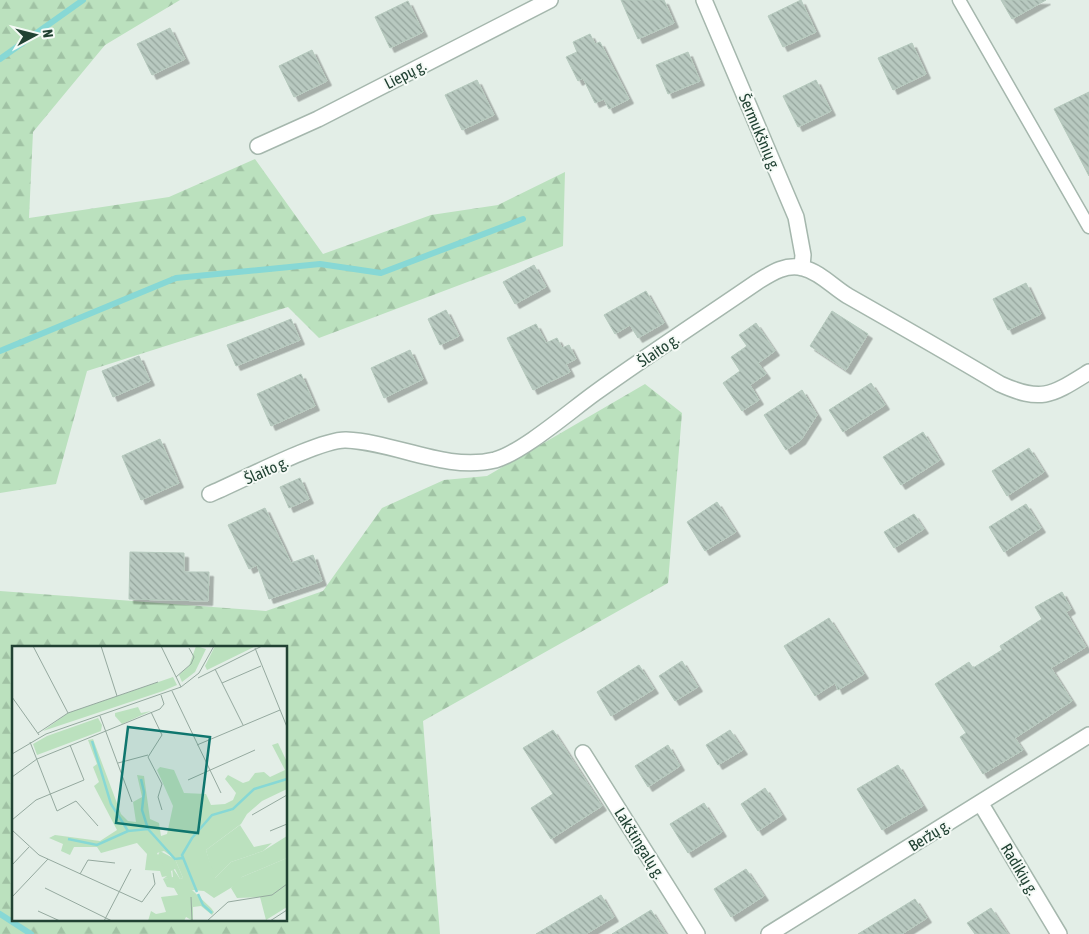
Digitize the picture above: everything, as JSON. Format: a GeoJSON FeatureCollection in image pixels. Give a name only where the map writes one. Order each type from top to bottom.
{"type":"FeatureCollection","features":[{"type":"Feature","properties":{"kind":"street","name":"Liepų g."},"geometry":{"type":"LineString","coordinates":[[258,146],[318,119],[550,0]]}},
{"type":"Feature","properties":{"kind":"street","name":"Šermukšnių g."},"geometry":{"type":"LineString","coordinates":[[704,0],[796,217],[803,255],[802,267]]}},
{"type":"Feature","properties":{"kind":"street","name":"Šlaito g."},"geometry":{"type":"LineString","coordinates":[[210,494],[322,445],[344,440],[362,441],[450,461],[476,463],[497,459],[527,443],[595,393],[774,271],[788,267],[802,267]]}},
{"type":"Feature","properties":{"kind":"street"},"geometry":{"type":"LineString","coordinates":[[802,267],[818,274],[843,293],[1020,393],[1035,396],[1053,392],[1089,372]]}},
{"type":"Feature","properties":{"kind":"street","name":"Beržų g."},"geometry":{"type":"LineString","coordinates":[[769,934],[981,804],[1089,735]]}},
{"type":"Feature","properties":{"kind":"street","name":"Lakštingalų g."},"geometry":{"type":"LineString","coordinates":[[583,753],[697,934]]}},
{"type":"Feature","properties":{"kind":"street","name":"Radikių g."},"geometry":{"type":"LineString","coordinates":[[981,804],[1059,934]]}},
{"type":"Feature","properties":{"kind":"lane"},"geometry":{"type":"LineString","coordinates":[[959,0],[1089,227]]}},
{"type":"Feature","properties":{"kind":"green space"},"geometry":{"type":"Polygon","coordinates":[[[0,0],[180,0],[105,45],[33,132],[29,218],[169,197],[255,159],[323,254],[431,215],[498,205],[565,172],[563,246],[319,338],[288,307],[87,371],[56,484],[0,493],[0,0]]]}},
{"type":"Feature","properties":{"kind":"green space"},"geometry":{"type":"Polygon","coordinates":[[[645,384],[682,413],[668,583],[423,721],[440,934],[0,934],[0,591],[266,611],[323,591],[382,508],[444,480],[487,476],[645,384]]]}},
{"type":"Feature","properties":{"kind":"building"},"geometry":{"type":"Polygon","coordinates":[[[621,0],[664,0],[674,23],[638,39],[621,0]]]}},
{"type":"Feature","properties":{"kind":"building"},"geometry":{"type":"Polygon","coordinates":[[[801,0],[816,32],[783,47],[768,16],[801,0]]]}},
{"type":"Feature","properties":{"kind":"building"},"geometry":{"type":"Polygon","coordinates":[[[1001,0],[1046,0],[1012,19],[1001,0]]]}},
{"type":"Feature","properties":{"kind":"building"},"geometry":{"type":"Polygon","coordinates":[[[408,1],[423,32],[390,48],[375,17],[408,1]]]}},
{"type":"Feature","properties":{"kind":"building"},"geometry":{"type":"Polygon","coordinates":[[[170,28],[185,59],[152,75],[137,44],[170,28]]]}},
{"type":"Feature","properties":{"kind":"building"},"geometry":{"type":"Polygon","coordinates":[[[590,34],[595,44],[600,42],[629,99],[609,109],[604,99],[595,103],[583,78],[578,81],[566,57],[577,52],[573,42],[590,34]]]}},
{"type":"Feature","properties":{"kind":"building"},"geometry":{"type":"Polygon","coordinates":[[[912,43],[926,74],[893,90],[878,58],[912,43]]]}},
{"type":"Feature","properties":{"kind":"building"},"geometry":{"type":"Polygon","coordinates":[[[312,50],[327,81],[294,97],[279,66],[312,50]]]}},
{"type":"Feature","properties":{"kind":"building"},"geometry":{"type":"Polygon","coordinates":[[[688,52],[700,81],[668,94],[656,65],[688,52]]]}},
{"type":"Feature","properties":{"kind":"building"},"geometry":{"type":"Polygon","coordinates":[[[477,80],[494,115],[462,130],[445,95],[477,80]]]}},
{"type":"Feature","properties":{"kind":"building"},"geometry":{"type":"Polygon","coordinates":[[[816,80],[831,111],[798,127],[783,96],[816,80]]]}},
{"type":"Feature","properties":{"kind":"building"},"geometry":{"type":"Polygon","coordinates":[[[1089,92],[1089,176],[1054,109],[1089,92]]]}},
{"type":"Feature","properties":{"kind":"building"},"geometry":{"type":"Polygon","coordinates":[[[534,265],[546,287],[515,304],[503,282],[534,265]]]}},
{"type":"Feature","properties":{"kind":"building"},"geometry":{"type":"Polygon","coordinates":[[[1026,283],[1041,314],[1008,330],[993,299],[1026,283]]]}},
{"type":"Feature","properties":{"kind":"building"},"geometry":{"type":"Polygon","coordinates":[[[646,291],[664,323],[638,338],[630,325],[615,334],[604,315],[646,291]]]}},
{"type":"Feature","properties":{"kind":"building"},"geometry":{"type":"Polygon","coordinates":[[[446,310],[459,336],[440,345],[428,319],[446,310]]]}},
{"type":"Feature","properties":{"kind":"building"},"geometry":{"type":"Polygon","coordinates":[[[832,311],[868,334],[846,370],[810,346],[832,311]]]}},
{"type":"Feature","properties":{"kind":"building"},"geometry":{"type":"Polygon","coordinates":[[[291,319],[300,340],[236,366],[227,345],[291,319]]]}},
{"type":"Feature","properties":{"kind":"building"},"geometry":{"type":"Polygon","coordinates":[[[756,323],[775,351],[758,363],[766,374],[750,385],[759,400],[742,411],[723,383],[740,371],[731,357],[747,346],[739,335],[756,323]]]}},
{"type":"Feature","properties":{"kind":"building"},"geometry":{"type":"Polygon","coordinates":[[[536,324],[546,343],[557,338],[562,348],[569,345],[576,359],[566,364],[570,372],[533,390],[507,338],[536,324]]]}},
{"type":"Feature","properties":{"kind":"building"},"geometry":{"type":"Polygon","coordinates":[[[410,350],[423,379],[384,398],[371,368],[410,350]]]}},
{"type":"Feature","properties":{"kind":"building"},"geometry":{"type":"Polygon","coordinates":[[[139,356],[150,381],[113,397],[102,371],[139,356]]]}},
{"type":"Feature","properties":{"kind":"building"},"geometry":{"type":"Polygon","coordinates":[[[301,374],[315,406],[271,426],[257,394],[301,374]]]}},
{"type":"Feature","properties":{"kind":"building"},"geometry":{"type":"Polygon","coordinates":[[[871,383],[885,405],[843,432],[829,410],[871,383]]]}},
{"type":"Feature","properties":{"kind":"building"},"geometry":{"type":"Polygon","coordinates":[[[802,390],[817,415],[801,440],[786,450],[764,415],[802,390]]]}},
{"type":"Feature","properties":{"kind":"building"},"geometry":{"type":"Polygon","coordinates":[[[923,432],[940,460],[901,485],[883,457],[923,432]]]}},
{"type":"Feature","properties":{"kind":"building"},"geometry":{"type":"Polygon","coordinates":[[[160,439],[179,483],[141,500],[122,456],[160,439]]]}},
{"type":"Feature","properties":{"kind":"building"},"geometry":{"type":"Polygon","coordinates":[[[1029,448],[1044,472],[1007,496],[992,471],[1029,448]]]}},
{"type":"Feature","properties":{"kind":"building"},"geometry":{"type":"Polygon","coordinates":[[[300,478],[309,499],[289,508],[280,487],[300,478]]]}},
{"type":"Feature","properties":{"kind":"building"},"geometry":{"type":"Polygon","coordinates":[[[717,502],[736,532],[705,551],[687,522],[717,502]]]}},
{"type":"Feature","properties":{"kind":"building"},"geometry":{"type":"Polygon","coordinates":[[[1026,504],[1041,528],[1004,552],[989,527],[1026,504]]]}},
{"type":"Feature","properties":{"kind":"building"},"geometry":{"type":"Polygon","coordinates":[[[265,508],[291,563],[313,555],[322,581],[269,599],[257,565],[249,569],[228,525],[265,508]]]}},
{"type":"Feature","properties":{"kind":"building"},"geometry":{"type":"Polygon","coordinates":[[[914,514],[924,529],[894,548],[884,532],[914,514]]]}},
{"type":"Feature","properties":{"kind":"building"},"geometry":{"type":"Polygon","coordinates":[[[130,552],[184,553],[184,572],[209,572],[208,601],[129,599],[130,552]]]}},
{"type":"Feature","properties":{"kind":"building"},"geometry":{"type":"Polygon","coordinates":[[[1062,592],[1071,609],[1066,612],[1086,647],[1051,668],[1072,701],[1015,738],[1023,750],[983,774],[960,737],[966,733],[935,684],[969,662],[973,668],[1002,650],[1000,646],[1042,619],[1035,607],[1062,592]]]}},
{"type":"Feature","properties":{"kind":"building"},"geometry":{"type":"Polygon","coordinates":[[[829,618],[864,674],[838,690],[835,683],[815,696],[784,646],[829,618]]]}},
{"type":"Feature","properties":{"kind":"building"},"geometry":{"type":"Polygon","coordinates":[[[682,661],[698,687],[675,701],[659,676],[682,661]]]}},
{"type":"Feature","properties":{"kind":"building"},"geometry":{"type":"Polygon","coordinates":[[[639,665],[654,689],[611,716],[597,692],[639,665]]]}},
{"type":"Feature","properties":{"kind":"building"},"geometry":{"type":"Polygon","coordinates":[[[553,730],[602,806],[551,839],[531,808],[553,794],[523,748],[553,730]]]}},
{"type":"Feature","properties":{"kind":"building"},"geometry":{"type":"Polygon","coordinates":[[[730,730],[743,750],[718,765],[706,745],[730,730]]]}},
{"type":"Feature","properties":{"kind":"building"},"geometry":{"type":"Polygon","coordinates":[[[668,745],[680,766],[648,787],[635,766],[668,745]]]}},
{"type":"Feature","properties":{"kind":"building"},"geometry":{"type":"Polygon","coordinates":[[[898,765],[923,806],[882,830],[857,789],[898,765]]]}},
{"type":"Feature","properties":{"kind":"building"},"geometry":{"type":"Polygon","coordinates":[[[765,788],[782,815],[758,831],[741,804],[765,788]]]}},
{"type":"Feature","properties":{"kind":"building"},"geometry":{"type":"Polygon","coordinates":[[[704,803],[722,832],[688,853],[670,824],[704,803]]]}},
{"type":"Feature","properties":{"kind":"building"},"geometry":{"type":"Polygon","coordinates":[[[746,869],[764,896],[731,917],[714,889],[746,869]]]}},
{"type":"Feature","properties":{"kind":"building"},"geometry":{"type":"Polygon","coordinates":[[[601,895],[614,917],[586,934],[536,934],[601,895]]]}},
{"type":"Feature","properties":{"kind":"building"},"geometry":{"type":"Polygon","coordinates":[[[915,899],[927,918],[902,934],[858,934],[915,899]]]}},
{"type":"Feature","properties":{"kind":"building"},"geometry":{"type":"Polygon","coordinates":[[[991,908],[1008,934],[975,934],[967,923],[991,908]]]}},
{"type":"Feature","properties":{"kind":"building"},"geometry":{"type":"Polygon","coordinates":[[[651,910],[666,934],[612,934],[651,910]]]}},
{"type":"Feature","properties":{"kind":"waterway"},"geometry":{"type":"LineString","coordinates":[[0,59],[83,0]]}},
{"type":"Feature","properties":{"kind":"waterway"},"geometry":{"type":"LineString","coordinates":[[0,351],[176,278],[320,264],[381,273],[523,219]]}},
{"type":"Feature","properties":{"kind":"waterway"},"geometry":{"type":"LineString","coordinates":[[0,914],[12,922]]}},
{"type":"Feature","properties":{"kind":"waterway"},"geometry":{"type":"LineString","coordinates":[[12,922],[31,934]]}}]}
